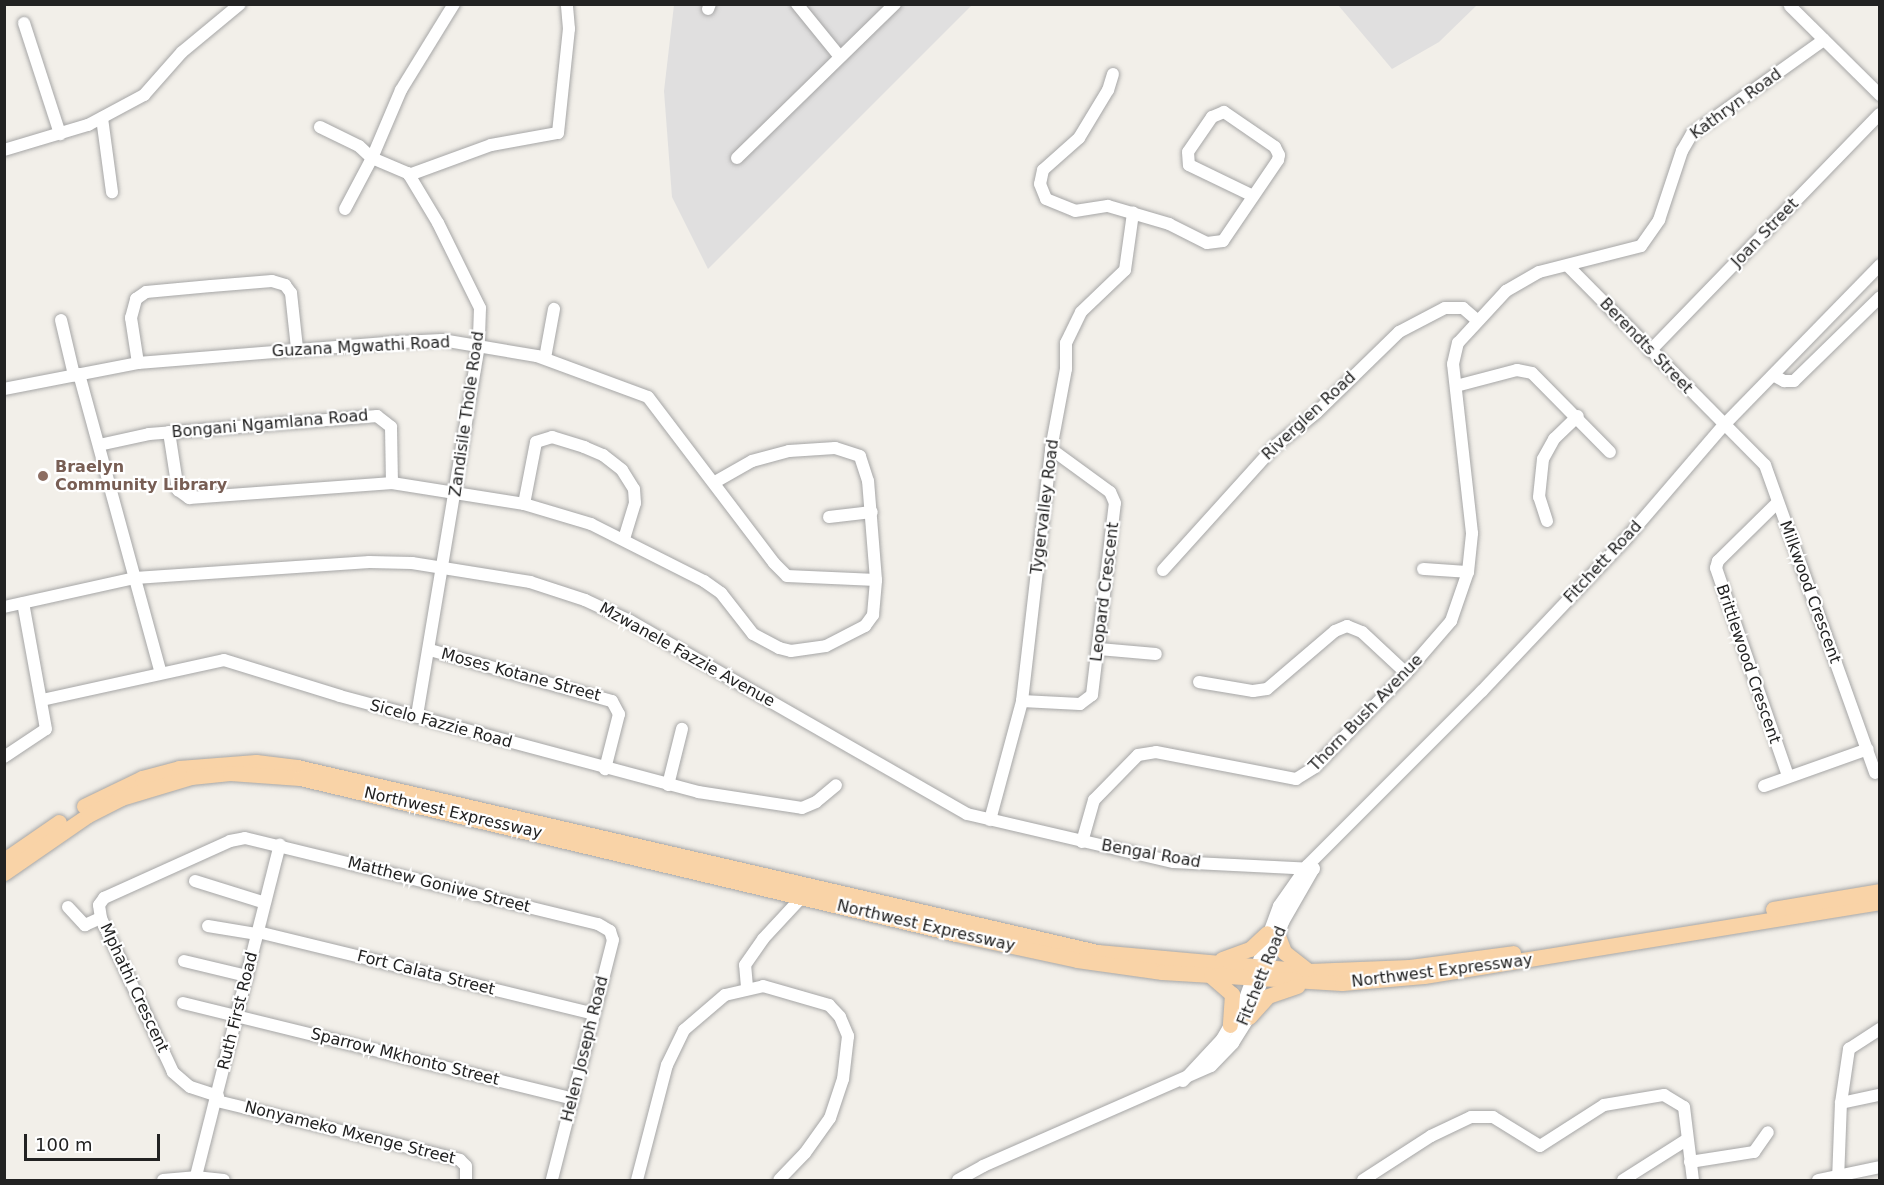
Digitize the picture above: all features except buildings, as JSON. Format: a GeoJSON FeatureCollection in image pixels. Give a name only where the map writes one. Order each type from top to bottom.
{"type":"FeatureCollection","features":[{"type":"Feature","properties":{"kind":"main road","name":"Northwest Expressway"},"geometry":{"type":"LineString","coordinates":[[4,860],[76,811],[142,778],[212,763],[256,762],[320,771],[499,811],[1031,939],[1097,952],[1210,968]]}},
{"type":"Feature","properties":{"kind":"main road","name":"Northwest Expressway"},"geometry":{"type":"LineString","coordinates":[[4,873],[88,815],[131,794],[191,777],[258,773],[300,778],[1077,960],[1260,971],[1309,971],[1481,958],[1880,891]]}},
{"type":"Feature","properties":{"kind":"main road","name":"Northwest Expressway"},"geometry":{"type":"LineString","coordinates":[[1260,971],[1342,983],[1484,969],[1880,902]]}},
{"type":"Feature","properties":{"kind":"main road"},"geometry":{"type":"LineString","coordinates":[[1230,1025],[1232,993],[1210,968],[1272,935],[1284,952],[1309,971]]}},
{"type":"Feature","properties":{"kind":"main road"},"geometry":{"type":"LineString","coordinates":[[1249,1017],[1268,996],[1283,988],[1342,983]]}},
{"type":"Feature","properties":{"kind":"street"},"geometry":{"type":"LineString","coordinates":[[4,150],[60,134],[102,118],[153,89],[182,52],[240,4]]}},
{"type":"Feature","properties":{"kind":"street"},"geometry":{"type":"LineString","coordinates":[[345,209],[372,158],[402,90],[454,4]]}},
{"type":"Feature","properties":{"kind":"street"},"geometry":{"type":"LineString","coordinates":[[320,127],[359,146],[372,158],[400,167],[409,175],[491,145],[558,133],[569,29],[567,4]]}},
{"type":"Feature","properties":{"kind":"street"},"geometry":{"type":"LineString","coordinates":[[797,4],[840,57]]}},
{"type":"Feature","properties":{"kind":"street"},"geometry":{"type":"LineString","coordinates":[[737,158],[895,4]]}},
{"type":"Feature","properties":{"kind":"street"},"geometry":{"type":"LineString","coordinates":[[1790,6],[1880,95]]}},
{"type":"Feature","properties":{"kind":"street"},"geometry":{"type":"LineString","coordinates":[[24,24],[60,134]]}},
{"type":"Feature","properties":{"kind":"street","name":"Kathryn Road"},"geometry":{"type":"LineString","coordinates":[[1477,320],[1518,284],[1539,272],[1641,246],[1659,219],[1682,151],[1692,134],[1824,40]]}},
{"type":"Feature","properties":{"kind":"street"},"geometry":{"type":"LineString","coordinates":[[1113,74],[1108,90],[1085,129],[1046,166],[1040,184],[1046,199],[1064,209],[1075,211],[1102,205],[1133,213],[1218,243],[1228,237],[1278,160],[1278,150],[1228,113],[1216,114],[1188,152],[1189,165],[1253,196]]}},
{"type":"Feature","properties":{"kind":"street","name":"Joan Street"},"geometry":{"type":"LineString","coordinates":[[1650,351],[1880,114]]}},
{"type":"Feature","properties":{"kind":"street"},"geometry":{"type":"LineString","coordinates":[[102,118],[111,192]]}},
{"type":"Feature","properties":{"kind":"street","name":"Zandisile Thole Road"},"geometry":{"type":"LineString","coordinates":[[409,175],[478,301],[479,345],[444,568],[417,717]]}},
{"type":"Feature","properties":{"kind":"street","name":"Tygervalley Road"},"geometry":{"type":"LineString","coordinates":[[990,820],[1023,701],[1051,449],[1066,369],[1067,339],[1081,312],[1125,270],[1133,213]]}},
{"type":"Feature","properties":{"kind":"street","name":"Fitchett Road"},"geometry":{"type":"LineString","coordinates":[[1272,935],[1321,853],[1498,674],[1624,541],[1723,426],[1880,265]]}},
{"type":"Feature","properties":{"kind":"street","name":"Berendts Street"},"geometry":{"type":"LineString","coordinates":[[1568,266],[1723,426]]}},
{"type":"Feature","properties":{"kind":"street"},"geometry":{"type":"LineString","coordinates":[[138,363],[132,318],[136,298],[146,292],[272,281],[285,285],[291,293],[297,348]]}},
{"type":"Feature","properties":{"kind":"street"},"geometry":{"type":"LineString","coordinates":[[1773,375],[1794,381],[1880,297]]}},
{"type":"Feature","properties":{"kind":"street","name":"Riverglen Road"},"geometry":{"type":"LineString","coordinates":[[1163,570],[1269,452],[1317,412],[1399,332],[1445,308],[1463,308],[1477,320]]}},
{"type":"Feature","properties":{"kind":"street"},"geometry":{"type":"LineString","coordinates":[[545,358],[554,309]]}},
{"type":"Feature","properties":{"kind":"street"},"geometry":{"type":"LineString","coordinates":[[62,320],[99,445],[161,673]]}},
{"type":"Feature","properties":{"kind":"street","name":"Thorn Bush Avenue"},"geometry":{"type":"LineString","coordinates":[[1082,842],[1094,800],[1138,755],[1156,752],[1296,779],[1315,767],[1406,673],[1451,621],[1468,572],[1472,533],[1454,351],[1477,320]]}},
{"type":"Feature","properties":{"kind":"street","name":"Guzana Mgwathi Road"},"geometry":{"type":"LineString","coordinates":[[4,389],[138,363],[297,348],[433,340],[479,345],[545,358],[648,396],[774,563],[787,576],[876,580]]}},
{"type":"Feature","properties":{"kind":"street"},"geometry":{"type":"LineString","coordinates":[[1456,386],[1524,371],[1541,380],[1578,416],[1610,452]]}},
{"type":"Feature","properties":{"kind":"street","name":"Bongani Ngamlana Road"},"geometry":{"type":"LineString","coordinates":[[99,445],[168,432],[377,416],[391,427],[392,483]]}},
{"type":"Feature","properties":{"kind":"street"},"geometry":{"type":"LineString","coordinates":[[1547,520],[1539,497],[1543,459],[1554,439],[1578,416]]}},
{"type":"Feature","properties":{"kind":"street","name":"Milkwood Crescent"},"geometry":{"type":"LineString","coordinates":[[1723,426],[1765,465],[1875,773]]}},
{"type":"Feature","properties":{"kind":"street"},"geometry":{"type":"LineString","coordinates":[[168,432],[178,490],[189,498],[392,483],[524,504],[561,513],[624,539],[714,587],[753,634],[791,651],[826,646],[865,626],[873,615],[876,580],[872,512],[863,460],[844,449],[812,448],[764,457],[715,482]]}},
{"type":"Feature","properties":{"kind":"street"},"geometry":{"type":"LineString","coordinates":[[524,504],[536,442],[552,437],[584,447],[622,470],[634,489],[635,503],[624,539]]}},
{"type":"Feature","properties":{"kind":"street","name":"Leopard Crescent"},"geometry":{"type":"LineString","coordinates":[[1023,701],[1086,701],[1094,688],[1114,495],[1051,449]]}},
{"type":"Feature","properties":{"kind":"street","name":"Brittlewood Crescent"},"geometry":{"type":"LineString","coordinates":[[1778,503],[1726,553],[1716,568],[1719,584],[1788,776]]}},
{"type":"Feature","properties":{"kind":"street"},"geometry":{"type":"LineString","coordinates":[[829,517],[872,512]]}},
{"type":"Feature","properties":{"kind":"street","name":"Mzwanele Fazzie Avenue"},"geometry":{"type":"LineString","coordinates":[[4,607],[135,578],[369,561],[444,568],[530,582],[610,611],[951,806],[990,820]]}},
{"type":"Feature","properties":{"kind":"street"},"geometry":{"type":"LineString","coordinates":[[1424,569],[1468,572]]}},
{"type":"Feature","properties":{"kind":"street"},"geometry":{"type":"LineString","coordinates":[[4,756],[46,729],[23,603]]}},
{"type":"Feature","properties":{"kind":"street"},"geometry":{"type":"LineString","coordinates":[[1199,682],[1253,691],[1267,689],[1335,631],[1347,626],[1362,633],[1406,673]]}},
{"type":"Feature","properties":{"kind":"street"},"geometry":{"type":"LineString","coordinates":[[1098,649],[1156,654]]}},
{"type":"Feature","properties":{"kind":"street","name":"Moses Kotane Street"},"geometry":{"type":"LineString","coordinates":[[430,650],[612,701],[619,714],[604,769]]}},
{"type":"Feature","properties":{"kind":"street","name":"Sicelo Fazzie Road"},"geometry":{"type":"LineString","coordinates":[[42,700],[215,661],[235,662],[417,717],[668,785],[802,808],[816,802],[836,785]]}},
{"type":"Feature","properties":{"kind":"street"},"geometry":{"type":"LineString","coordinates":[[668,785],[682,729]]}},
{"type":"Feature","properties":{"kind":"street"},"geometry":{"type":"LineString","coordinates":[[1764,786],[1868,749]]}},
{"type":"Feature","properties":{"kind":"street","name":"Bengal Road"},"geometry":{"type":"LineString","coordinates":[[990,820],[1174,862],[1311,867]]}},
{"type":"Feature","properties":{"kind":"street","name":"Mphathi Crescent"},"geometry":{"type":"LineString","coordinates":[[217,1098],[190,1087],[173,1072],[101,918],[99,905],[104,898],[230,841],[245,838],[280,845]]}},
{"type":"Feature","properties":{"kind":"street","name":"Ruth First Road"},"geometry":{"type":"LineString","coordinates":[[195,1179],[280,845]]}},
{"type":"Feature","properties":{"kind":"street","name":"Matthew Goniwe Street"},"geometry":{"type":"LineString","coordinates":[[280,845],[598,924]]}},
{"type":"Feature","properties":{"kind":"street"},"geometry":{"type":"LineString","coordinates":[[1276,864],[1287,877],[1288,890]]}},
{"type":"Feature","properties":{"kind":"street","name":"Fitchett Road"},"geometry":{"type":"LineString","coordinates":[[958,1180],[983,1166],[1183,1081],[1211,1066],[1224,1054],[1249,1017],[1260,971],[1288,890],[1311,867]]}},
{"type":"Feature","properties":{"kind":"street"},"geometry":{"type":"LineString","coordinates":[[195,881],[265,903]]}},
{"type":"Feature","properties":{"kind":"street"},"geometry":{"type":"LineString","coordinates":[[747,987],[745,965],[763,939],[803,896]]}},
{"type":"Feature","properties":{"kind":"street"},"geometry":{"type":"LineString","coordinates":[[68,907],[85,925],[101,918]]}},
{"type":"Feature","properties":{"kind":"street","name":"Helen Joseph Road"},"geometry":{"type":"LineString","coordinates":[[552,1180],[613,940],[610,930],[598,924]]}},
{"type":"Feature","properties":{"kind":"street","name":"Fort Calata Street"},"geometry":{"type":"LineString","coordinates":[[208,926],[257,933],[594,1014]]}},
{"type":"Feature","properties":{"kind":"street"},"geometry":{"type":"LineString","coordinates":[[184,960],[247,976]]}},
{"type":"Feature","properties":{"kind":"street","name":"Fitchett Road"},"geometry":{"type":"LineString","coordinates":[[1183,1081],[1230,1025],[1260,971]]}},
{"type":"Feature","properties":{"kind":"street"},"geometry":{"type":"LineString","coordinates":[[637,1180],[651,1119],[678,1041],[706,1007],[747,987],[763,986],[829,1005],[840,1017],[848,1036],[843,1079],[830,1118],[805,1153],[779,1180]]}},
{"type":"Feature","properties":{"kind":"street","name":"Sparrow Mkhonto Street"},"geometry":{"type":"LineString","coordinates":[[183,1003],[573,1099]]}},
{"type":"Feature","properties":{"kind":"street"},"geometry":{"type":"LineString","coordinates":[[1838,1178],[1841,1103],[1849,1049],[1880,1029]]}},
{"type":"Feature","properties":{"kind":"street"},"geometry":{"type":"LineString","coordinates":[[1363,1180],[1431,1136],[1477,1116],[1493,1117],[1540,1146],[1604,1105],[1664,1095],[1683,1107],[1693,1180]]}},
{"type":"Feature","properties":{"kind":"street"},"geometry":{"type":"LineString","coordinates":[[1841,1103],[1880,1095]]}},
{"type":"Feature","properties":{"kind":"street","name":"Nonyameko Mxenge Street"},"geometry":{"type":"LineString","coordinates":[[217,1098],[460,1160],[466,1166],[466,1180]]}},
{"type":"Feature","properties":{"kind":"street"},"geometry":{"type":"LineString","coordinates":[[1690,1162],[1754,1152],[1768,1132]]}},
{"type":"Feature","properties":{"kind":"street"},"geometry":{"type":"LineString","coordinates":[[1623,1180],[1686,1140]]}},
{"type":"Feature","properties":{"kind":"street"},"geometry":{"type":"LineString","coordinates":[[1818,1180],[1838,1178],[1880,1167]]}},
{"type":"Feature","properties":{"kind":"street"},"geometry":{"type":"LineString","coordinates":[[163,1180],[224,1180]]}},
{"type":"Feature","properties":{"kind":"shaded area"},"geometry":{"type":"Polygon","coordinates":[[[674,5],[972,5],[708,269],[672,197],[664,91],[674,5]]]}},
{"type":"Feature","properties":{"kind":"shaded area"},"geometry":{"type":"Polygon","coordinates":[[[1338,5],[1477,5],[1439,42],[1392,69],[1338,5]]]}},
{"type":"Feature","properties":{"kind":"place","name":"Braelyn Community Library"},"geometry":{"type":"Point","coordinates":[43,476]}}]}
